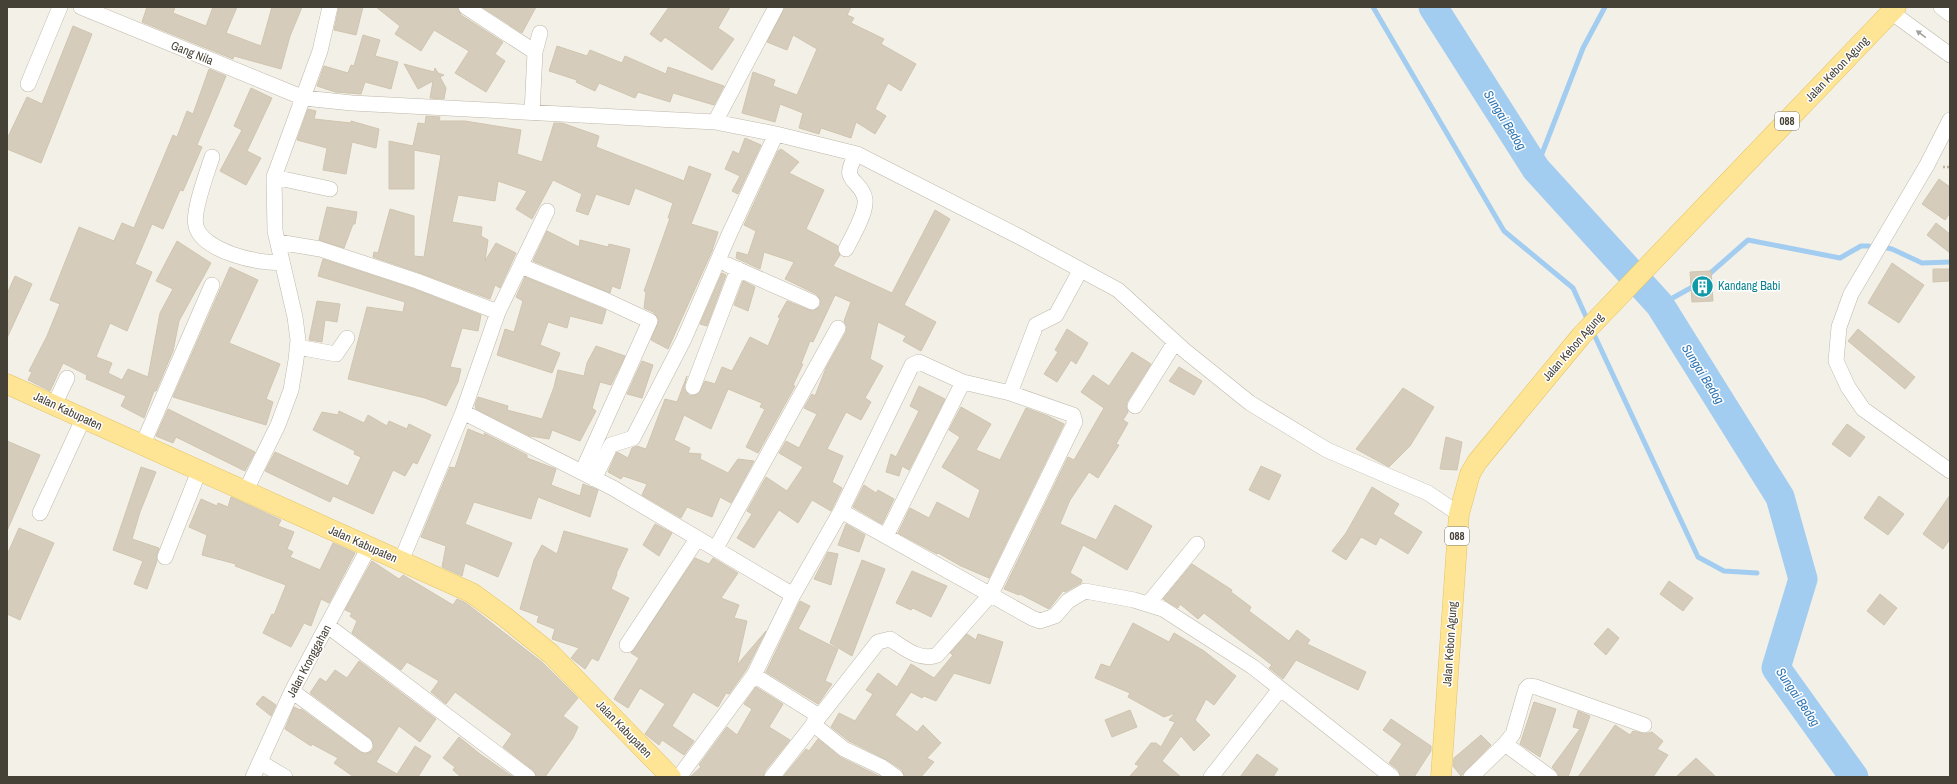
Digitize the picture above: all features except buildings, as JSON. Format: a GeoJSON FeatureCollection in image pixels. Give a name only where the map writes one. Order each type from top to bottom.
{"type":"FeatureCollection","features":[{"type":"Feature","properties":{"kind":"main road","name":"Jalan Kebon Agung"},"geometry":{"type":"LineString","coordinates":[[1440,777],[1459,514],[1470,474],[1477,462],[1581,336],[1894,10]]}},
{"type":"Feature","properties":{"kind":"main road","name":"Jalan Kabupaten"},"geometry":{"type":"LineString","coordinates":[[7,384],[142,446],[472,593],[551,654],[671,777]]}},
{"type":"Feature","properties":{"kind":"street"},"geometry":{"type":"LineString","coordinates":[[28,84],[60,7]]}},
{"type":"Feature","properties":{"kind":"street","name":"Gang Nila"},"geometry":{"type":"LineString","coordinates":[[81,7],[304,98],[352,103],[714,122],[776,134],[857,154],[1020,237],[1080,271],[1118,290],[1174,342],[1250,403],[1327,450],[1428,494],[1459,514]]}},
{"type":"Feature","properties":{"kind":"street"},"geometry":{"type":"LineString","coordinates":[[245,492],[278,425],[291,390],[297,347],[295,317],[275,231],[274,177],[320,51],[330,7]]}},
{"type":"Feature","properties":{"kind":"street"},"geometry":{"type":"LineString","coordinates":[[466,7],[535,52]]}},
{"type":"Feature","properties":{"kind":"street"},"geometry":{"type":"LineString","coordinates":[[714,122],[776,7]]}},
{"type":"Feature","properties":{"kind":"street"},"geometry":{"type":"LineString","coordinates":[[1941,7],[1950,14]]}},
{"type":"Feature","properties":{"kind":"street"},"geometry":{"type":"LineString","coordinates":[[1894,10],[1950,55]]}},
{"type":"Feature","properties":{"kind":"street"},"geometry":{"type":"LineString","coordinates":[[532,113],[535,52],[540,33]]}},
{"type":"Feature","properties":{"kind":"street"},"geometry":{"type":"LineString","coordinates":[[1950,120],[1927,165],[1851,294],[1839,327],[1836,361],[1848,387],[1863,409],[1950,471]]}},
{"type":"Feature","properties":{"kind":"street"},"geometry":{"type":"LineString","coordinates":[[588,475],[611,445],[633,438],[684,339],[718,260],[776,134]]}},
{"type":"Feature","properties":{"kind":"street"},"geometry":{"type":"LineString","coordinates":[[846,249],[864,206],[863,194],[851,177],[849,171],[850,165],[857,154]]}},
{"type":"Feature","properties":{"kind":"street"},"geometry":{"type":"LineString","coordinates":[[212,157],[198,203],[195,226],[202,238],[222,250],[246,258],[270,264],[282,262]]}},
{"type":"Feature","properties":{"kind":"street"},"geometry":{"type":"LineString","coordinates":[[274,177],[330,189]]}},
{"type":"Feature","properties":{"kind":"street"},"geometry":{"type":"LineString","coordinates":[[401,561],[463,412],[498,312],[522,266],[547,211]]}},
{"type":"Feature","properties":{"kind":"street"},"geometry":{"type":"LineString","coordinates":[[278,242],[320,249],[417,281],[498,312]]}},
{"type":"Feature","properties":{"kind":"street"},"geometry":{"type":"LineString","coordinates":[[718,260],[812,302]]}},
{"type":"Feature","properties":{"kind":"street"},"geometry":{"type":"LineString","coordinates":[[522,266],[605,300],[650,321],[588,475]]}},
{"type":"Feature","properties":{"kind":"street"},"geometry":{"type":"LineString","coordinates":[[693,387],[738,269]]}},
{"type":"Feature","properties":{"kind":"street"},"geometry":{"type":"LineString","coordinates":[[1010,393],[1036,325],[1056,315],[1080,271]]}},
{"type":"Feature","properties":{"kind":"street"},"geometry":{"type":"LineString","coordinates":[[142,446],[212,285]]}},
{"type":"Feature","properties":{"kind":"street"},"geometry":{"type":"LineString","coordinates":[[716,548],[838,328]]}},
{"type":"Feature","properties":{"kind":"street"},"geometry":{"type":"LineString","coordinates":[[297,347],[336,354],[348,338]]}},
{"type":"Feature","properties":{"kind":"street"},"geometry":{"type":"LineString","coordinates":[[684,339],[707,350]]}},
{"type":"Feature","properties":{"kind":"street"},"geometry":{"type":"LineString","coordinates":[[1135,406],[1174,342]]}},
{"type":"Feature","properties":{"kind":"street"},"geometry":{"type":"LineString","coordinates":[[679,777],[754,675],[793,595],[841,511],[912,365],[919,362],[963,382],[1010,393],[1073,415],[1075,422],[991,594],[937,655],[932,658],[921,657],[890,639],[878,642],[772,777]]}},
{"type":"Feature","properties":{"kind":"street"},"geometry":{"type":"LineString","coordinates":[[54,405],[67,378]]}},
{"type":"Feature","properties":{"kind":"street"},"geometry":{"type":"LineString","coordinates":[[886,536],[963,382]]}},
{"type":"Feature","properties":{"kind":"street"},"geometry":{"type":"LineString","coordinates":[[463,412],[613,488],[793,595]]}},
{"type":"Feature","properties":{"kind":"street"},"geometry":{"type":"LineString","coordinates":[[40,513],[83,419]]}},
{"type":"Feature","properties":{"kind":"street"},"geometry":{"type":"LineString","coordinates":[[165,557],[199,471]]}},
{"type":"Feature","properties":{"kind":"street"},"geometry":{"type":"LineString","coordinates":[[841,511],[1032,618],[1040,621],[1055,616],[1068,601],[1085,591],[1148,604],[1163,609],[1253,667],[1280,690],[1392,777]]}},
{"type":"Feature","properties":{"kind":"street"},"geometry":{"type":"LineString","coordinates":[[627,646],[697,539]]}},
{"type":"Feature","properties":{"kind":"street"},"geometry":{"type":"LineString","coordinates":[[1148,604],[1197,544]]}},
{"type":"Feature","properties":{"kind":"street","name":"Jalan Kronggahan"},"geometry":{"type":"LineString","coordinates":[[253,777],[292,691],[328,626],[369,546]]}},
{"type":"Feature","properties":{"kind":"street"},"geometry":{"type":"LineString","coordinates":[[328,626],[528,777]]}},
{"type":"Feature","properties":{"kind":"street"},"geometry":{"type":"LineString","coordinates":[[754,675],[816,720],[844,749],[882,767],[896,777]]}},
{"type":"Feature","properties":{"kind":"street"},"geometry":{"type":"LineString","coordinates":[[1471,777],[1513,734],[1526,689],[1529,686],[1536,687],[1644,725]]}},
{"type":"Feature","properties":{"kind":"street"},"geometry":{"type":"LineString","coordinates":[[1211,777],[1280,690]]}},
{"type":"Feature","properties":{"kind":"street"},"geometry":{"type":"LineString","coordinates":[[292,691],[365,745]]}},
{"type":"Feature","properties":{"kind":"street"},"geometry":{"type":"LineString","coordinates":[[1504,744],[1550,777]]}},
{"type":"Feature","properties":{"kind":"street"},"geometry":{"type":"LineString","coordinates":[[260,762],[285,777]]}},
{"type":"Feature","properties":{"kind":"waterway"},"geometry":{"type":"LineString","coordinates":[[1373,7],[1504,231],[1573,288],[1588,321]]}},
{"type":"Feature","properties":{"kind":"waterway","name":"Sungai Bedog"},"geometry":{"type":"LineString","coordinates":[[1433,7],[1536,169],[1660,305],[1780,497],[1803,579],[1776,668],[1854,777]]}},
{"type":"Feature","properties":{"kind":"waterway"},"geometry":{"type":"LineString","coordinates":[[1536,169],[1583,48],[1605,7]]}},
{"type":"Feature","properties":{"kind":"waterway"},"geometry":{"type":"LineString","coordinates":[[1707,276],[1748,240],[1840,258],[1861,246],[1869,246]]}},
{"type":"Feature","properties":{"kind":"waterway"},"geometry":{"type":"LineString","coordinates":[[1887,248],[1922,263],[1950,262]]}},
{"type":"Feature","properties":{"kind":"waterway"},"geometry":{"type":"LineString","coordinates":[[1660,305],[1696,285]]}},
{"type":"Feature","properties":{"kind":"waterway"},"geometry":{"type":"LineString","coordinates":[[1592,330],[1698,557],[1724,571],[1757,573]]}},
{"type":"Feature","properties":{"kind":"place","name":"Kandang Babi"},"geometry":{"type":"Point","coordinates":[1702,286]}}]}
